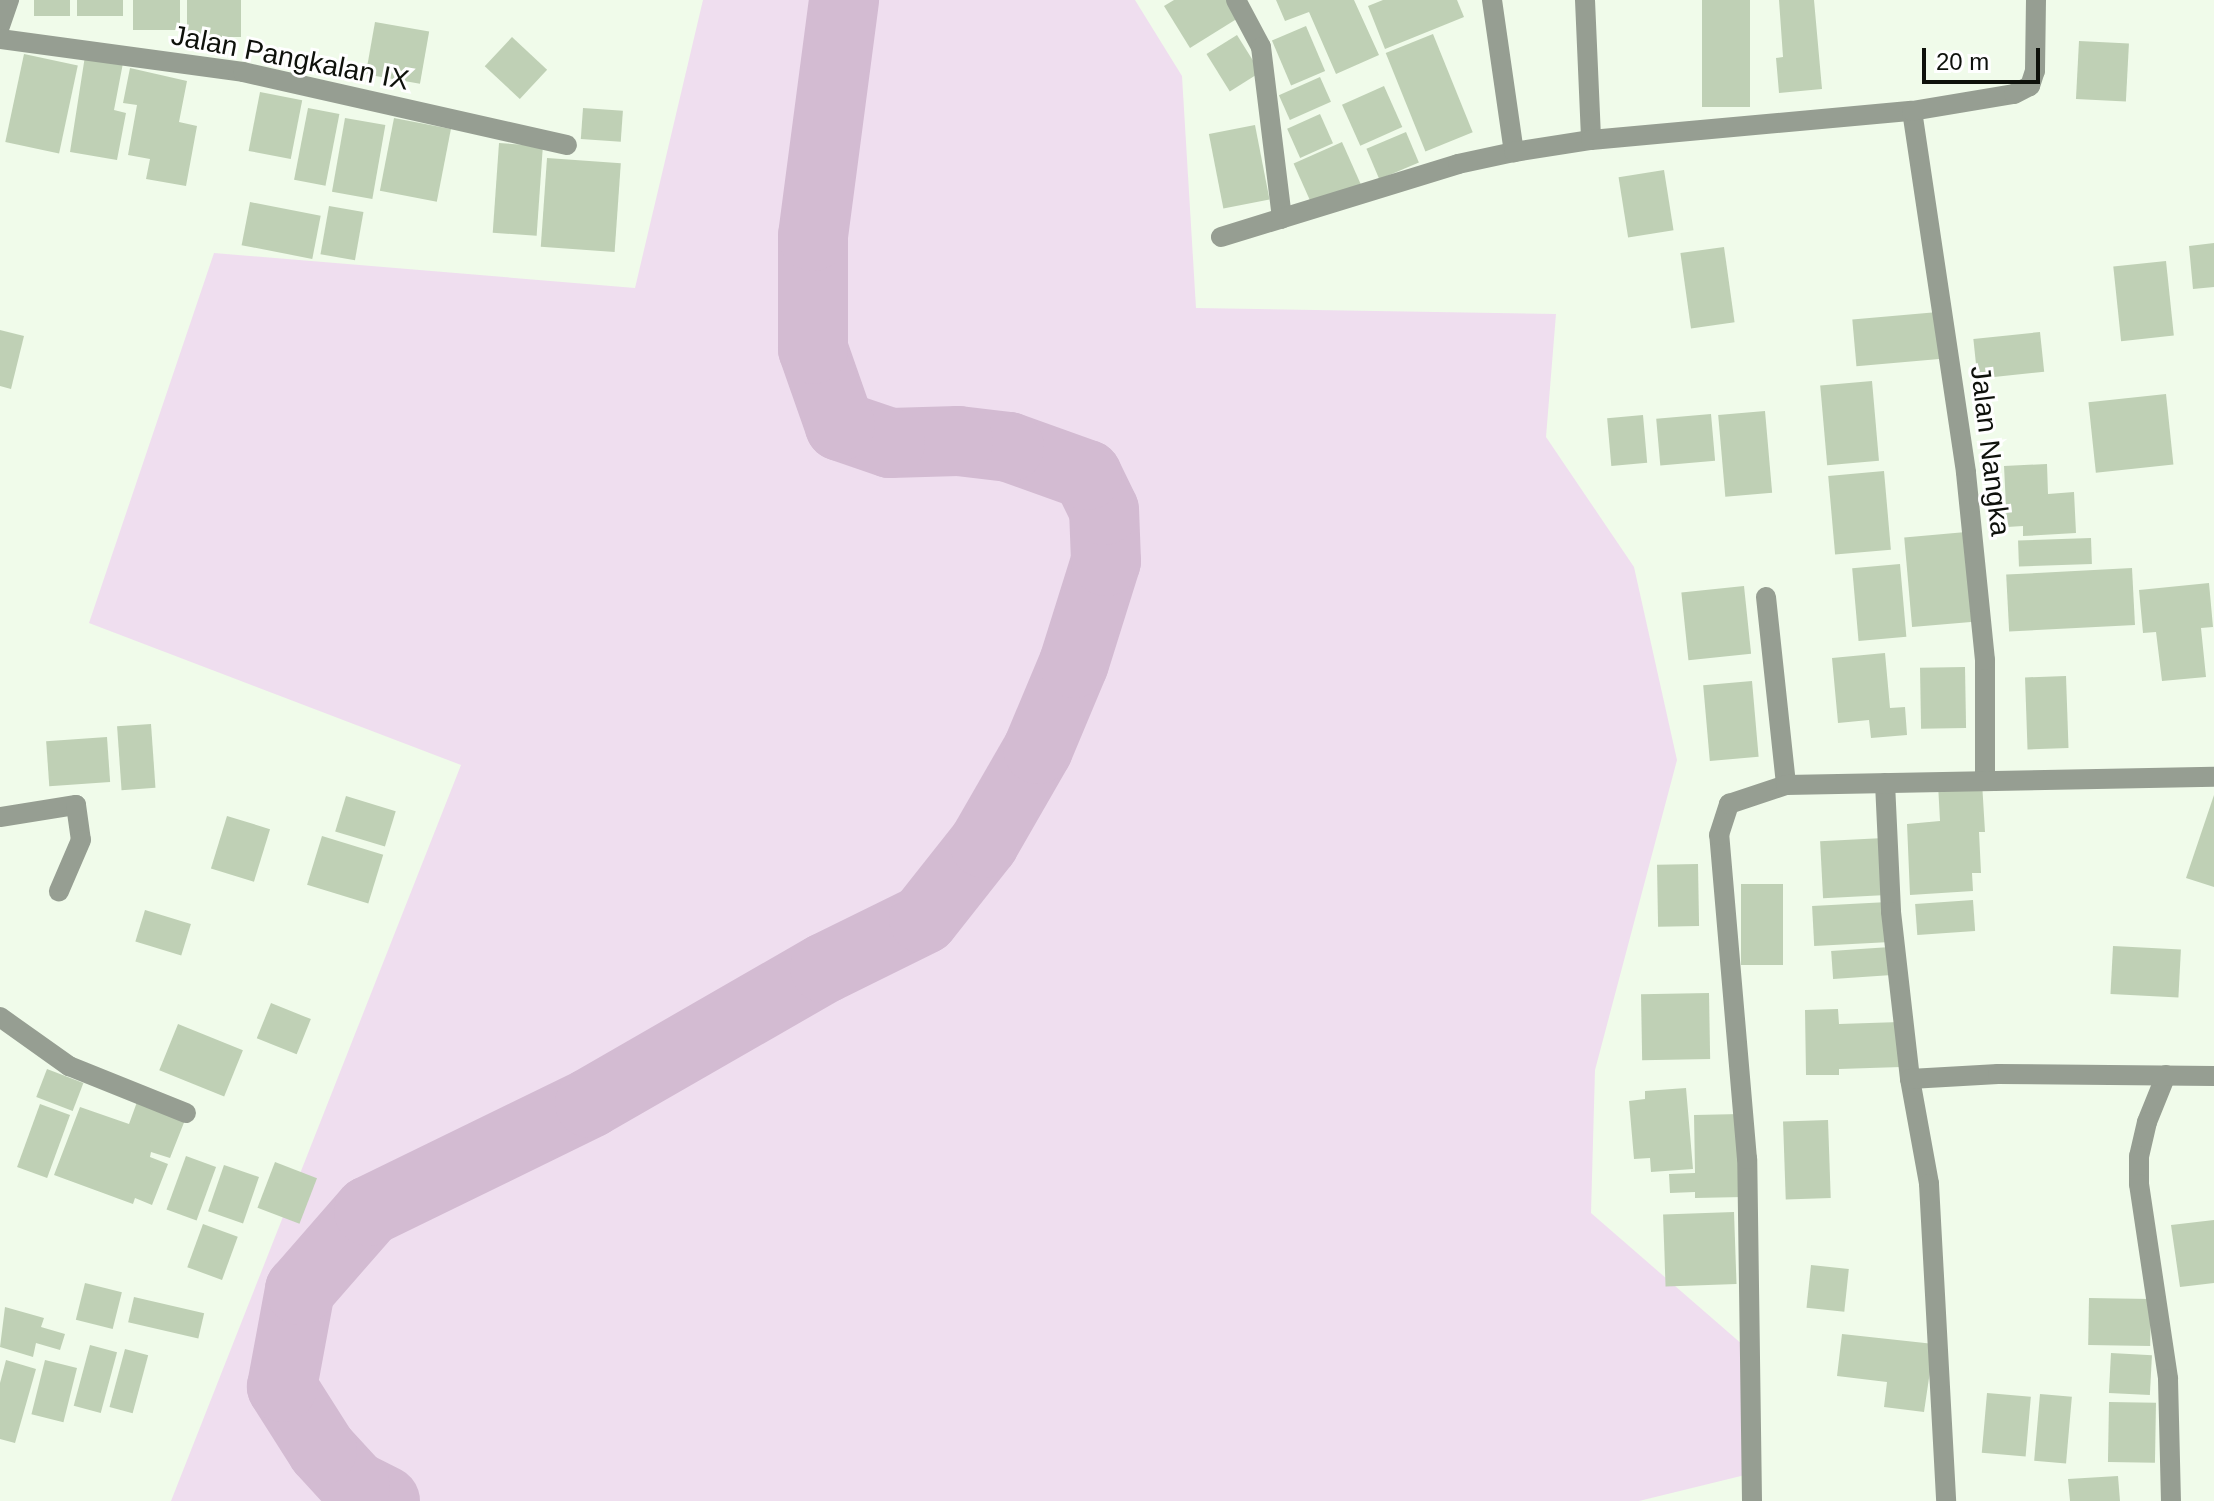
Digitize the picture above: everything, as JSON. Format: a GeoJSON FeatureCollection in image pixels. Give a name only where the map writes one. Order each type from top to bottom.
{"type":"FeatureCollection","features":[{"type":"Feature","properties":{"kind":"street"},"geometry":{"type":"LineString","coordinates":[[0,26],[9,0]]}},
{"type":"Feature","properties":{"kind":"street"},"geometry":{"type":"LineString","coordinates":[[1236,0],[1261,47],[1282,219]]}},
{"type":"Feature","properties":{"kind":"street"},"geometry":{"type":"LineString","coordinates":[[1492,0],[1514,152]]}},
{"type":"Feature","properties":{"kind":"street"},"geometry":{"type":"LineString","coordinates":[[1585,0],[1591,140]]}},
{"type":"Feature","properties":{"kind":"street"},"geometry":{"type":"LineString","coordinates":[[1221,237],[1458,164],[1514,152],[1591,140],[1912,111],[2014,94],[2030,86],[2035,71],[2036,0]]}},
{"type":"Feature","properties":{"kind":"street","name":"Jalan Pangkalan IX"},"geometry":{"type":"LineString","coordinates":[[0,39],[243,72],[567,145]]}},
{"type":"Feature","properties":{"kind":"street","name":"Jalan Nangka"},"geometry":{"type":"LineString","coordinates":[[1912,111],[1966,472],[1985,660],[1985,779]]}},
{"type":"Feature","properties":{"kind":"street"},"geometry":{"type":"LineString","coordinates":[[1766,597],[1786,785]]}},
{"type":"Feature","properties":{"kind":"street"},"geometry":{"type":"LineString","coordinates":[[1752,1501],[1747,1159],[1719,835],[1729,804],[1786,785],[2214,777]]}},
{"type":"Feature","properties":{"kind":"street"},"geometry":{"type":"LineString","coordinates":[[1885,783],[1891,912],[1910,1079],[1929,1184],[1946,1501]]}},
{"type":"Feature","properties":{"kind":"street"},"geometry":{"type":"LineString","coordinates":[[0,817],[76,805],[81,840],[59,891]]}},
{"type":"Feature","properties":{"kind":"street"},"geometry":{"type":"LineString","coordinates":[[0,1017],[69,1066],[186,1113]]}},
{"type":"Feature","properties":{"kind":"street"},"geometry":{"type":"LineString","coordinates":[[1910,1079],[1998,1074],[2214,1076]]}},
{"type":"Feature","properties":{"kind":"street"},"geometry":{"type":"LineString","coordinates":[[2166,1075],[2147,1122],[2139,1156],[2139,1184],[2168,1379],[2171,1501]]}},
{"type":"Feature","properties":{"kind":"shaded area"},"geometry":{"type":"Polygon","coordinates":[[[703,0],[1135,0],[1182,76],[1196,308],[1556,314],[1546,437],[1634,567],[1677,760],[1595,1070],[1591,1213],[1743,1345],[1745,1475],[1639,1501],[171,1501],[461,765],[89,623],[214,253],[635,288],[703,0]]]}},
{"type":"Feature","properties":{"kind":"building"},"geometry":{"type":"Polygon","coordinates":[[[34,0],[70,0],[70,16],[34,16],[34,0]]]}},
{"type":"Feature","properties":{"kind":"building"},"geometry":{"type":"Polygon","coordinates":[[[77,0],[123,0],[123,16],[77,16],[77,0]]]}},
{"type":"Feature","properties":{"kind":"building"},"geometry":{"type":"Polygon","coordinates":[[[133,0],[180,0],[180,30],[133,30],[133,0]]]}},
{"type":"Feature","properties":{"kind":"building"},"geometry":{"type":"Polygon","coordinates":[[[187,0],[241,0],[241,37],[187,37],[187,0]]]}},
{"type":"Feature","properties":{"kind":"building"},"geometry":{"type":"Polygon","coordinates":[[[1174,0],[1233,0],[1243,15],[1190,48],[1164,6],[1174,0]]]}},
{"type":"Feature","properties":{"kind":"building"},"geometry":{"type":"Polygon","coordinates":[[[1276,0],[1354,0],[1379,55],[1336,74],[1309,12],[1285,21],[1276,0]]]}},
{"type":"Feature","properties":{"kind":"building"},"geometry":{"type":"Polygon","coordinates":[[[1383,0],[1457,0],[1464,17],[1385,49],[1368,6],[1383,0]]]}},
{"type":"Feature","properties":{"kind":"building"},"geometry":{"type":"Polygon","coordinates":[[[1702,0],[1750,0],[1750,107],[1702,107],[1702,0]]]}},
{"type":"Feature","properties":{"kind":"building"},"geometry":{"type":"Polygon","coordinates":[[[1779,0],[1814,0],[1822,89],[1779,93],[1776,58],[1783,57],[1779,0]]]}},
{"type":"Feature","properties":{"kind":"building"},"geometry":{"type":"Polygon","coordinates":[[[375,22],[429,32],[420,84],[366,74],[375,22]]]}},
{"type":"Feature","properties":{"kind":"building"},"geometry":{"type":"Polygon","coordinates":[[[1306,26],[1325,71],[1291,86],[1272,40],[1306,26]]]}},
{"type":"Feature","properties":{"kind":"building"},"geometry":{"type":"Polygon","coordinates":[[[1433,34],[1473,132],[1425,151],[1386,53],[1433,34]]]}},
{"type":"Feature","properties":{"kind":"building"},"geometry":{"type":"Polygon","coordinates":[[[1237,35],[1260,72],[1230,91],[1206,54],[1237,35]]]}},
{"type":"Feature","properties":{"kind":"building"},"geometry":{"type":"Polygon","coordinates":[[[512,37],[547,70],[520,99],[485,66],[512,37]]]}},
{"type":"Feature","properties":{"kind":"building"},"geometry":{"type":"Polygon","coordinates":[[[2079,41],[2129,44],[2126,102],[2076,99],[2079,41]]]}},
{"type":"Feature","properties":{"kind":"building"},"geometry":{"type":"Polygon","coordinates":[[[24,54],[78,65],[59,153],[5,142],[24,54]]]}},
{"type":"Feature","properties":{"kind":"building"},"geometry":{"type":"Polygon","coordinates":[[[85,56],[123,63],[114,110],[126,113],[117,160],[70,152],[85,56]]]}},
{"type":"Feature","properties":{"kind":"building"},"geometry":{"type":"Polygon","coordinates":[[[130,68],[187,81],[179,122],[197,126],[186,186],[146,179],[150,159],[128,155],[137,105],[123,103],[130,68]]]}},
{"type":"Feature","properties":{"kind":"building"},"geometry":{"type":"Polygon","coordinates":[[[1320,77],[1331,102],[1290,120],[1279,95],[1320,77]]]}},
{"type":"Feature","properties":{"kind":"building"},"geometry":{"type":"Polygon","coordinates":[[[1384,86],[1402,127],[1360,146],[1342,105],[1384,86]]]}},
{"type":"Feature","properties":{"kind":"building"},"geometry":{"type":"Polygon","coordinates":[[[260,92],[302,100],[291,159],[249,151],[260,92]]]}},
{"type":"Feature","properties":{"kind":"building"},"geometry":{"type":"Polygon","coordinates":[[[308,108],[339,114],[325,186],[294,180],[308,108]]]}},
{"type":"Feature","properties":{"kind":"building"},"geometry":{"type":"Polygon","coordinates":[[[583,108],[623,111],[621,142],[581,139],[583,108]]]}},
{"type":"Feature","properties":{"kind":"building"},"geometry":{"type":"Polygon","coordinates":[[[1320,114],[1333,143],[1300,158],[1287,129],[1320,114]]]}},
{"type":"Feature","properties":{"kind":"building"},"geometry":{"type":"Polygon","coordinates":[[[345,118],[385,125],[372,199],[332,192],[345,118]]]}},
{"type":"Feature","properties":{"kind":"building"},"geometry":{"type":"Polygon","coordinates":[[[394,118],[451,129],[437,202],[380,191],[394,118]]]}},
{"type":"Feature","properties":{"kind":"building"},"geometry":{"type":"Polygon","coordinates":[[[1255,125],[1270,200],[1223,209],[1209,134],[1255,125]]]}},
{"type":"Feature","properties":{"kind":"building"},"geometry":{"type":"Polygon","coordinates":[[[1406,132],[1419,162],[1379,179],[1366,149],[1406,132]]]}},
{"type":"Feature","properties":{"kind":"building"},"geometry":{"type":"Polygon","coordinates":[[[1342,142],[1361,185],[1313,206],[1294,164],[1342,142]]]}},
{"type":"Feature","properties":{"kind":"building"},"geometry":{"type":"Polygon","coordinates":[[[499,143],[543,146],[537,236],[493,233],[499,143]]]}},
{"type":"Feature","properties":{"kind":"building"},"geometry":{"type":"Polygon","coordinates":[[[547,158],[621,163],[615,252],[541,247],[547,158]]]}},
{"type":"Feature","properties":{"kind":"building"},"geometry":{"type":"Polygon","coordinates":[[[1664,170],[1674,230],[1628,237],[1619,177],[1664,170]]]}},
{"type":"Feature","properties":{"kind":"building"},"geometry":{"type":"Polygon","coordinates":[[[250,202],[321,216],[312,259],[242,245],[250,202]]]}},
{"type":"Feature","properties":{"kind":"building"},"geometry":{"type":"Polygon","coordinates":[[[329,206],[363,212],[355,260],[320,254],[329,206]]]}},
{"type":"Feature","properties":{"kind":"building"},"geometry":{"type":"Polygon","coordinates":[[[2214,243],[2214,287],[2193,289],[2189,246],[2214,243]]]}},
{"type":"Feature","properties":{"kind":"building"},"geometry":{"type":"Polygon","coordinates":[[[1724,247],[1735,322],[1691,328],[1680,253],[1724,247]]]}},
{"type":"Feature","properties":{"kind":"building"},"geometry":{"type":"Polygon","coordinates":[[[2166,261],[2174,336],[2121,341],[2113,267],[2166,261]]]}},
{"type":"Feature","properties":{"kind":"building"},"geometry":{"type":"Polygon","coordinates":[[[1938,312],[1942,359],[1856,366],[1852,319],[1938,312]]]}},
{"type":"Feature","properties":{"kind":"building"},"geometry":{"type":"Polygon","coordinates":[[[0,330],[24,336],[11,389],[0,386],[0,330]]]}},
{"type":"Feature","properties":{"kind":"building"},"geometry":{"type":"Polygon","coordinates":[[[2040,332],[2044,372],[1978,379],[1973,339],[2040,332]]]}},
{"type":"Feature","properties":{"kind":"building"},"geometry":{"type":"Polygon","coordinates":[[[1872,381],[1879,461],[1827,465],[1820,386],[1872,381]]]}},
{"type":"Feature","properties":{"kind":"building"},"geometry":{"type":"Polygon","coordinates":[[[2166,394],[2173,465],[2096,473],[2088,402],[2166,394]]]}},
{"type":"Feature","properties":{"kind":"building"},"geometry":{"type":"Polygon","coordinates":[[[1765,411],[1772,493],[1725,497],[1718,415],[1765,411]]]}},
{"type":"Feature","properties":{"kind":"building"},"geometry":{"type":"Polygon","coordinates":[[[1711,414],[1715,461],[1660,466],[1656,419],[1711,414]]]}},
{"type":"Feature","properties":{"kind":"building"},"geometry":{"type":"Polygon","coordinates":[[[1643,415],[1647,463],[1611,466],[1607,418],[1643,415]]]}},
{"type":"Feature","properties":{"kind":"building"},"geometry":{"type":"Polygon","coordinates":[[[2047,464],[2048,494],[2074,492],[2076,533],[2023,536],[2023,526],[2007,527],[2004,466],[2047,464]]]}},
{"type":"Feature","properties":{"kind":"building"},"geometry":{"type":"Polygon","coordinates":[[[1884,471],[1891,550],[1835,555],[1828,476],[1884,471]]]}},
{"type":"Feature","properties":{"kind":"building"},"geometry":{"type":"Polygon","coordinates":[[[1966,532],[1974,622],[1912,627],[1904,537],[1966,532]]]}},
{"type":"Feature","properties":{"kind":"building"},"geometry":{"type":"Polygon","coordinates":[[[2091,538],[2092,564],[2019,567],[2018,541],[2091,538]]]}},
{"type":"Feature","properties":{"kind":"building"},"geometry":{"type":"Polygon","coordinates":[[[1900,564],[1906,637],[1859,641],[1852,568],[1900,564]]]}},
{"type":"Feature","properties":{"kind":"building"},"geometry":{"type":"Polygon","coordinates":[[[2132,568],[2135,625],[2009,632],[2006,575],[2132,568]]]}},
{"type":"Feature","properties":{"kind":"building"},"geometry":{"type":"Polygon","coordinates":[[[2209,583],[2213,627],[2201,628],[2206,677],[2162,681],[2156,632],[2143,633],[2139,590],[2209,583]]]}},
{"type":"Feature","properties":{"kind":"building"},"geometry":{"type":"Polygon","coordinates":[[[1744,586],[1751,654],[1688,660],[1681,593],[1744,586]]]}},
{"type":"Feature","properties":{"kind":"building"},"geometry":{"type":"Polygon","coordinates":[[[1885,653],[1890,708],[1905,707],[1907,735],[1871,738],[1869,720],[1838,723],[1832,658],[1885,653]]]}},
{"type":"Feature","properties":{"kind":"building"},"geometry":{"type":"Polygon","coordinates":[[[1965,667],[1966,728],[1921,729],[1920,668],[1965,667]]]}},
{"type":"Feature","properties":{"kind":"building"},"geometry":{"type":"Polygon","coordinates":[[[2066,676],[2069,748],[2028,749],[2025,677],[2066,676]]]}},
{"type":"Feature","properties":{"kind":"building"},"geometry":{"type":"Polygon","coordinates":[[[1752,681],[1759,757],[1710,761],[1703,685],[1752,681]]]}},
{"type":"Feature","properties":{"kind":"building"},"geometry":{"type":"Polygon","coordinates":[[[151,724],[155,788],[122,790],[117,726],[151,724]]]}},
{"type":"Feature","properties":{"kind":"building"},"geometry":{"type":"Polygon","coordinates":[[[107,737],[110,782],[49,786],[46,741],[107,737]]]}},
{"type":"Feature","properties":{"kind":"building"},"geometry":{"type":"Polygon","coordinates":[[[1982,782],[1985,832],[1979,832],[1981,873],[1972,873],[1973,891],[1910,895],[1907,824],[1940,821],[1938,784],[1982,782]]]}},
{"type":"Feature","properties":{"kind":"building"},"geometry":{"type":"Polygon","coordinates":[[[2214,795],[2214,887],[2186,878],[2214,795]]]}},
{"type":"Feature","properties":{"kind":"building"},"geometry":{"type":"Polygon","coordinates":[[[346,796],[396,811],[385,847],[335,831],[346,796]]]}},
{"type":"Feature","properties":{"kind":"building"},"geometry":{"type":"Polygon","coordinates":[[[227,816],[270,829],[254,882],[211,869],[227,816]]]}},
{"type":"Feature","properties":{"kind":"building"},"geometry":{"type":"Polygon","coordinates":[[[322,836],[383,855],[368,903],[307,885],[322,836]]]}},
{"type":"Feature","properties":{"kind":"building"},"geometry":{"type":"Polygon","coordinates":[[[1884,838],[1887,895],[1823,898],[1820,841],[1884,838]]]}},
{"type":"Feature","properties":{"kind":"building"},"geometry":{"type":"Polygon","coordinates":[[[1698,864],[1699,926],[1658,927],[1657,865],[1698,864]]]}},
{"type":"Feature","properties":{"kind":"building"},"geometry":{"type":"Polygon","coordinates":[[[1741,884],[1783,884],[1783,965],[1741,965],[1741,884]]]}},
{"type":"Feature","properties":{"kind":"building"},"geometry":{"type":"Polygon","coordinates":[[[1973,900],[1975,931],[1917,935],[1915,904],[1973,900]]]}},
{"type":"Feature","properties":{"kind":"building"},"geometry":{"type":"Polygon","coordinates":[[[1888,902],[1890,942],[1814,946],[1812,906],[1888,902]]]}},
{"type":"Feature","properties":{"kind":"building"},"geometry":{"type":"Polygon","coordinates":[[[145,910],[191,924],[181,956],[135,942],[145,910]]]}},
{"type":"Feature","properties":{"kind":"building"},"geometry":{"type":"Polygon","coordinates":[[[2113,946],[2181,950],[2178,997],[2110,994],[2113,946]]]}},
{"type":"Feature","properties":{"kind":"building"},"geometry":{"type":"Polygon","coordinates":[[[1890,947],[1892,975],[1833,979],[1831,951],[1890,947]]]}},
{"type":"Feature","properties":{"kind":"building"},"geometry":{"type":"Polygon","coordinates":[[[1709,993],[1710,1059],[1642,1060],[1641,994],[1709,993]]]}},
{"type":"Feature","properties":{"kind":"building"},"geometry":{"type":"Polygon","coordinates":[[[271,1003],[311,1019],[297,1054],[257,1038],[271,1003]]]}},
{"type":"Feature","properties":{"kind":"building"},"geometry":{"type":"Polygon","coordinates":[[[1838,1009],[1839,1024],[1900,1022],[1901,1067],[1839,1069],[1839,1075],[1806,1075],[1805,1010],[1838,1009]]]}},
{"type":"Feature","properties":{"kind":"building"},"geometry":{"type":"Polygon","coordinates":[[[178,1024],[243,1050],[224,1097],[159,1070],[178,1024]]]}},
{"type":"Feature","properties":{"kind":"building"},"geometry":{"type":"Polygon","coordinates":[[[47,1069],[83,1083],[73,1111],[36,1097],[47,1069]]]}},
{"type":"Feature","properties":{"kind":"building"},"geometry":{"type":"Polygon","coordinates":[[[1686,1088],[1693,1169],[1651,1172],[1650,1158],[1634,1159],[1629,1101],[1645,1099],[1645,1091],[1686,1088]]]}},
{"type":"Feature","properties":{"kind":"building"},"geometry":{"type":"Polygon","coordinates":[[[137,1102],[185,1120],[170,1158],[151,1152],[150,1157],[168,1164],[152,1205],[135,1198],[133,1204],[54,1175],[80,1107],[129,1124],[137,1102]]]}},
{"type":"Feature","properties":{"kind":"building"},"geometry":{"type":"Polygon","coordinates":[[[40,1104],[70,1115],[47,1178],[17,1167],[40,1104]]]}},
{"type":"Feature","properties":{"kind":"building"},"geometry":{"type":"Polygon","coordinates":[[[1741,1114],[1743,1197],[1695,1198],[1695,1192],[1670,1193],[1669,1174],[1695,1173],[1694,1115],[1741,1114]]]}},
{"type":"Feature","properties":{"kind":"building"},"geometry":{"type":"Polygon","coordinates":[[[1828,1120],[1831,1198],[1786,1200],[1783,1122],[1828,1120]]]}},
{"type":"Feature","properties":{"kind":"building"},"geometry":{"type":"Polygon","coordinates":[[[186,1156],[216,1167],[197,1221],[167,1210],[186,1156]]]}},
{"type":"Feature","properties":{"kind":"building"},"geometry":{"type":"Polygon","coordinates":[[[275,1162],[317,1178],[299,1224],[257,1208],[275,1162]]]}},
{"type":"Feature","properties":{"kind":"building"},"geometry":{"type":"Polygon","coordinates":[[[224,1165],[259,1177],[243,1223],[208,1211],[224,1165]]]}},
{"type":"Feature","properties":{"kind":"building"},"geometry":{"type":"Polygon","coordinates":[[[1734,1212],[1737,1284],[1666,1286],[1663,1214],[1734,1212]]]}},
{"type":"Feature","properties":{"kind":"building"},"geometry":{"type":"Polygon","coordinates":[[[2214,1220],[2214,1283],[2180,1287],[2171,1225],[2214,1220]]]}},
{"type":"Feature","properties":{"kind":"building"},"geometry":{"type":"Polygon","coordinates":[[[203,1224],[238,1237],[222,1280],[187,1267],[203,1224]]]}},
{"type":"Feature","properties":{"kind":"building"},"geometry":{"type":"Polygon","coordinates":[[[1811,1265],[1849,1269],[1844,1312],[1807,1308],[1811,1265]]]}},
{"type":"Feature","properties":{"kind":"building"},"geometry":{"type":"Polygon","coordinates":[[[85,1283],[122,1292],[113,1329],[76,1320],[85,1283]]]}},
{"type":"Feature","properties":{"kind":"building"},"geometry":{"type":"Polygon","coordinates":[[[134,1297],[204,1313],[198,1339],[128,1322],[134,1297]]]}},
{"type":"Feature","properties":{"kind":"building"},"geometry":{"type":"Polygon","coordinates":[[[2089,1298],[2151,1299],[2150,1346],[2088,1345],[2089,1298]]]}},
{"type":"Feature","properties":{"kind":"building"},"geometry":{"type":"Polygon","coordinates":[[[5,1307],[44,1318],[41,1327],[65,1334],[60,1350],[36,1343],[33,1357],[0,1347],[5,1307]]]}},
{"type":"Feature","properties":{"kind":"building"},"geometry":{"type":"Polygon","coordinates":[[[1842,1334],[1934,1344],[1924,1412],[1884,1407],[1887,1382],[1837,1376],[1842,1334]]]}},
{"type":"Feature","properties":{"kind":"building"},"geometry":{"type":"Polygon","coordinates":[[[90,1345],[117,1352],[101,1413],[74,1406],[90,1345]]]}},
{"type":"Feature","properties":{"kind":"building"},"geometry":{"type":"Polygon","coordinates":[[[125,1349],[148,1355],[133,1413],[109,1407],[125,1349]]]}},
{"type":"Feature","properties":{"kind":"building"},"geometry":{"type":"Polygon","coordinates":[[[2111,1353],[2152,1355],[2150,1395],[2109,1393],[2111,1353]]]}},
{"type":"Feature","properties":{"kind":"building"},"geometry":{"type":"Polygon","coordinates":[[[6,1360],[36,1369],[15,1443],[0,1439],[0,1383],[6,1360]]]}},
{"type":"Feature","properties":{"kind":"building"},"geometry":{"type":"Polygon","coordinates":[[[45,1360],[77,1368],[63,1422],[31,1414],[45,1360]]]}},
{"type":"Feature","properties":{"kind":"building"},"geometry":{"type":"Polygon","coordinates":[[[1987,1393],[2031,1397],[2026,1457],[1982,1453],[1987,1393]]]}},
{"type":"Feature","properties":{"kind":"building"},"geometry":{"type":"Polygon","coordinates":[[[2040,1394],[2072,1397],[2066,1464],[2034,1461],[2040,1394]]]}},
{"type":"Feature","properties":{"kind":"building"},"geometry":{"type":"Polygon","coordinates":[[[2109,1402],[2156,1403],[2155,1463],[2108,1462],[2109,1402]]]}},
{"type":"Feature","properties":{"kind":"building"},"geometry":{"type":"Polygon","coordinates":[[[2118,1476],[2120,1501],[2070,1501],[2068,1479],[2118,1476]]]}},
{"type":"Feature","properties":{"kind":"waterway"},"geometry":{"type":"LineString","coordinates":[[385,1501],[355,1486],[322,1450],[282,1387],[300,1290],[369,1211],[590,1103],[825,968],[924,919],[984,843],[1038,749],[1074,663],[1106,561],[1104,510],[1087,475],[1009,447],[958,441],[890,443],[840,426],[813,349],[813,236],[844,0]]}}]}
